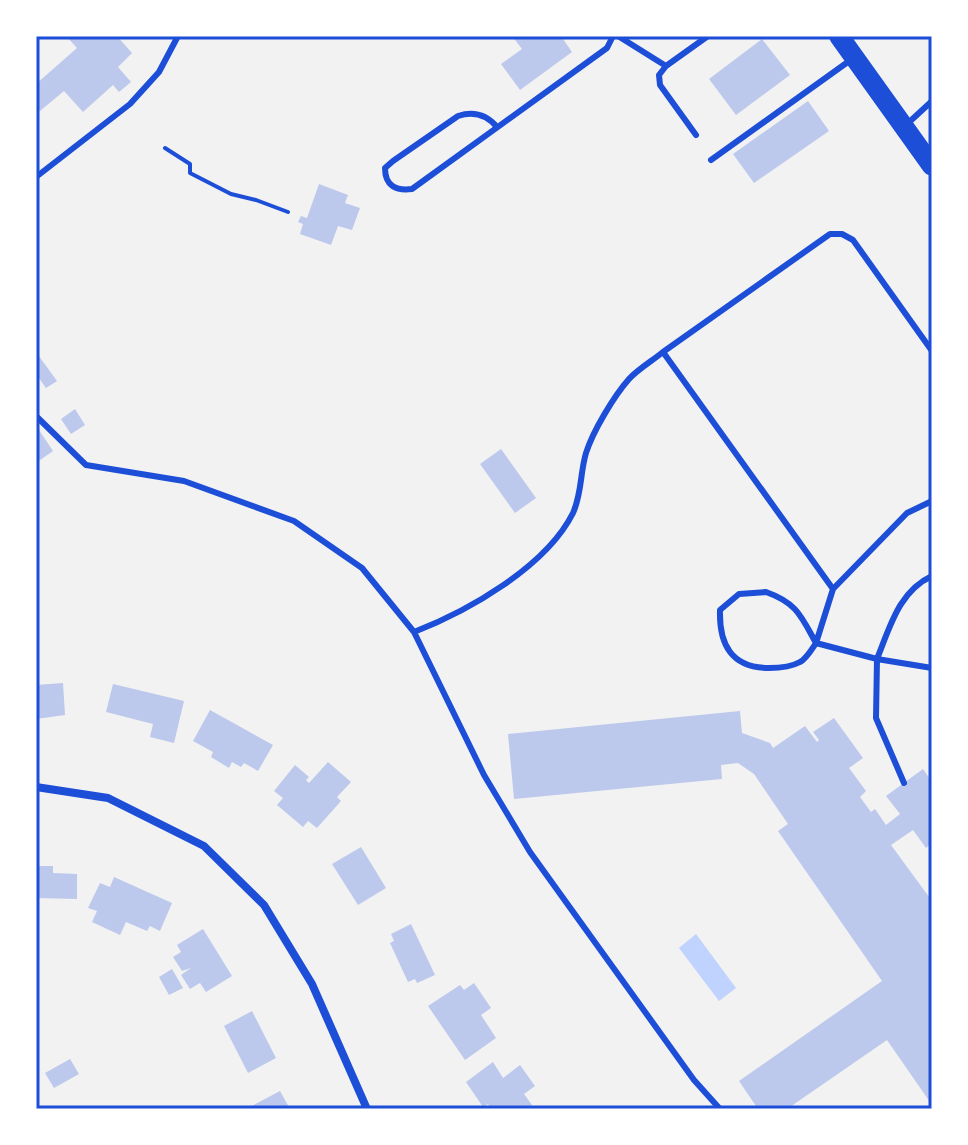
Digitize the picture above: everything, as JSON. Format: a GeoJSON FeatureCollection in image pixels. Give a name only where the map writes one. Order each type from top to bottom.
{"type":"FeatureCollection","features":[{"type":"Feature","properties":{"kind":"main road"},"geometry":{"type":"LineString","coordinates":[[839,36],[932,166]]}},
{"type":"Feature","properties":{"kind":"street"},"geometry":{"type":"LineString","coordinates":[[36,787],[108,798],[204,846],[264,905],[312,984],[367,1109]]}},
{"type":"Feature","properties":{"kind":"lane"},"geometry":{"type":"LineString","coordinates":[[36,177],[130,104],[159,72],[178,36]]}},
{"type":"Feature","properties":{"kind":"lane"},"geometry":{"type":"LineString","coordinates":[[497,127],[483,116],[470,112],[458,116],[393,161],[385,168],[385,178],[390,186],[401,190],[412,189],[607,48],[616,36],[666,66]]}},
{"type":"Feature","properties":{"kind":"lane"},"geometry":{"type":"LineString","coordinates":[[696,135],[660,85],[659,75],[666,66],[708,36]]}},
{"type":"Feature","properties":{"kind":"lane"},"geometry":{"type":"LineString","coordinates":[[711,160],[855,57]]}},
{"type":"Feature","properties":{"kind":"lane"},"geometry":{"type":"LineString","coordinates":[[904,127],[931,104]]}},
{"type":"Feature","properties":{"kind":"lane"},"geometry":{"type":"LineString","coordinates":[[414,632],[448,619],[471,605],[519,573],[553,543],[573,513],[582,486],[586,453],[607,411],[630,378],[830,234],[842,234],[853,240],[932,351]]}},
{"type":"Feature","properties":{"kind":"lane"},"geometry":{"type":"LineString","coordinates":[[663,352],[833,589]]}},
{"type":"Feature","properties":{"kind":"lane"},"geometry":{"type":"LineString","coordinates":[[36,416],[86,465],[184,481],[294,521],[362,568],[414,632],[484,775],[530,852],[694,1080],[720,1109]]}},
{"type":"Feature","properties":{"kind":"lane"},"geometry":{"type":"LineString","coordinates":[[932,501],[907,513],[833,589],[816,643],[802,662],[782,668],[759,668],[741,663],[725,646],[719,631],[720,610],[739,594],[766,592],[788,600],[816,643],[877,659],[932,668]]}},
{"type":"Feature","properties":{"kind":"lane"},"geometry":{"type":"LineString","coordinates":[[904,783],[876,718],[877,659],[898,607],[921,581],[932,576]]}},
{"type":"Feature","properties":{"kind":"path"},"geometry":{"type":"LineString","coordinates":[[165,148],[190,164],[190,173],[196,178],[231,194],[288,212]]}},
{"type":"Feature","properties":{"kind":"water"},"geometry":{"type":"Polygon","coordinates":[[[696,934],[736,988],[719,1001],[679,948],[696,934]]]}},
{"type":"Feature","properties":{"kind":"building"},"geometry":{"type":"Polygon","coordinates":[[[66,36],[117,36],[132,53],[118,67],[131,82],[119,92],[113,85],[83,112],[64,91],[40,111],[36,106],[36,84],[77,48],[66,36]]]}},
{"type":"Feature","properties":{"kind":"building"},"geometry":{"type":"Polygon","coordinates":[[[512,36],[561,36],[572,52],[520,90],[501,64],[522,49],[512,36]]]}},
{"type":"Feature","properties":{"kind":"building"},"geometry":{"type":"Polygon","coordinates":[[[762,39],[790,75],[736,115],[709,79],[762,39]]]}},
{"type":"Feature","properties":{"kind":"building"},"geometry":{"type":"Polygon","coordinates":[[[808,101],[829,131],[754,183],[733,154],[808,101]]]}},
{"type":"Feature","properties":{"kind":"building"},"geometry":{"type":"Polygon","coordinates":[[[319,184],[348,195],[345,203],[360,208],[352,230],[338,226],[331,245],[300,234],[303,224],[298,222],[301,216],[307,218],[319,184]]]}},
{"type":"Feature","properties":{"kind":"building"},"geometry":{"type":"Polygon","coordinates":[[[36,352],[57,381],[46,388],[36,374],[36,352]]]}},
{"type":"Feature","properties":{"kind":"building"},"geometry":{"type":"Polygon","coordinates":[[[75,409],[85,425],[71,434],[61,419],[75,409]]]}},
{"type":"Feature","properties":{"kind":"building"},"geometry":{"type":"Polygon","coordinates":[[[39,430],[53,451],[36,463],[36,432],[39,430]]]}},
{"type":"Feature","properties":{"kind":"building"},"geometry":{"type":"Polygon","coordinates":[[[501,449],[536,498],[515,513],[480,464],[501,449]]]}},
{"type":"Feature","properties":{"kind":"building"},"geometry":{"type":"Polygon","coordinates":[[[63,683],[65,715],[36,719],[36,685],[63,683]]]}},
{"type":"Feature","properties":{"kind":"building"},"geometry":{"type":"Polygon","coordinates":[[[113,684],[184,701],[174,743],[150,737],[153,724],[106,712],[113,684]]]}},
{"type":"Feature","properties":{"kind":"building"},"geometry":{"type":"Polygon","coordinates":[[[210,710],[273,745],[258,771],[244,763],[241,767],[232,762],[229,768],[211,757],[213,752],[193,741],[210,710]]]}},
{"type":"Feature","properties":{"kind":"building"},"geometry":{"type":"Polygon","coordinates":[[[740,711],[742,733],[770,743],[773,748],[805,726],[817,742],[819,740],[813,732],[834,718],[863,758],[849,768],[866,791],[860,797],[871,812],[875,809],[886,825],[900,814],[886,796],[923,769],[932,782],[932,843],[926,848],[913,830],[891,845],[932,901],[932,1105],[887,1040],[787,1109],[758,1109],[739,1081],[882,981],[778,831],[788,824],[754,774],[738,763],[721,765],[722,779],[514,799],[508,734],[740,711]]]}},
{"type":"Feature","properties":{"kind":"building"},"geometry":{"type":"Polygon","coordinates":[[[328,762],[351,782],[337,797],[341,801],[317,828],[308,821],[303,827],[277,805],[283,798],[274,791],[295,765],[309,777],[306,780],[309,783],[328,762]]]}},
{"type":"Feature","properties":{"kind":"building"},"geometry":{"type":"Polygon","coordinates":[[[361,847],[386,888],[358,905],[332,864],[361,847]]]}},
{"type":"Feature","properties":{"kind":"building"},"geometry":{"type":"Polygon","coordinates":[[[38,866],[53,866],[53,873],[77,874],[77,899],[36,898],[38,866]]]}},
{"type":"Feature","properties":{"kind":"building"},"geometry":{"type":"Polygon","coordinates":[[[114,877],[172,903],[160,931],[150,926],[147,931],[126,922],[120,935],[92,922],[97,911],[88,908],[100,883],[110,887],[114,877]]]}},
{"type":"Feature","properties":{"kind":"building"},"geometry":{"type":"Polygon","coordinates":[[[411,924],[435,975],[417,983],[415,979],[408,982],[390,943],[394,941],[391,934],[411,924]]]}},
{"type":"Feature","properties":{"kind":"building"},"geometry":{"type":"Polygon","coordinates":[[[203,929],[232,976],[206,992],[200,983],[190,989],[181,975],[191,968],[182,971],[173,957],[181,952],[177,945],[203,929]]]}},
{"type":"Feature","properties":{"kind":"building"},"geometry":{"type":"Polygon","coordinates":[[[172,969],[183,988],[169,995],[159,977],[172,969]]]}},
{"type":"Feature","properties":{"kind":"building"},"geometry":{"type":"Polygon","coordinates":[[[474,983],[491,1008],[481,1015],[496,1038],[465,1060],[428,1006],[460,985],[464,990],[474,983]]]}},
{"type":"Feature","properties":{"kind":"building"},"geometry":{"type":"Polygon","coordinates":[[[252,1011],[276,1058],[248,1073],[224,1026],[252,1011]]]}},
{"type":"Feature","properties":{"kind":"building"},"geometry":{"type":"Polygon","coordinates":[[[70,1059],[79,1074],[54,1088],[45,1073],[70,1059]]]}},
{"type":"Feature","properties":{"kind":"building"},"geometry":{"type":"Polygon","coordinates":[[[493,1062],[503,1078],[520,1065],[535,1086],[524,1094],[532,1105],[525,1109],[491,1109],[488,1104],[483,1107],[466,1082],[493,1062]]]}},
{"type":"Feature","properties":{"kind":"building"},"geometry":{"type":"Polygon","coordinates":[[[280,1091],[290,1109],[246,1109],[280,1091]]]}}]}
